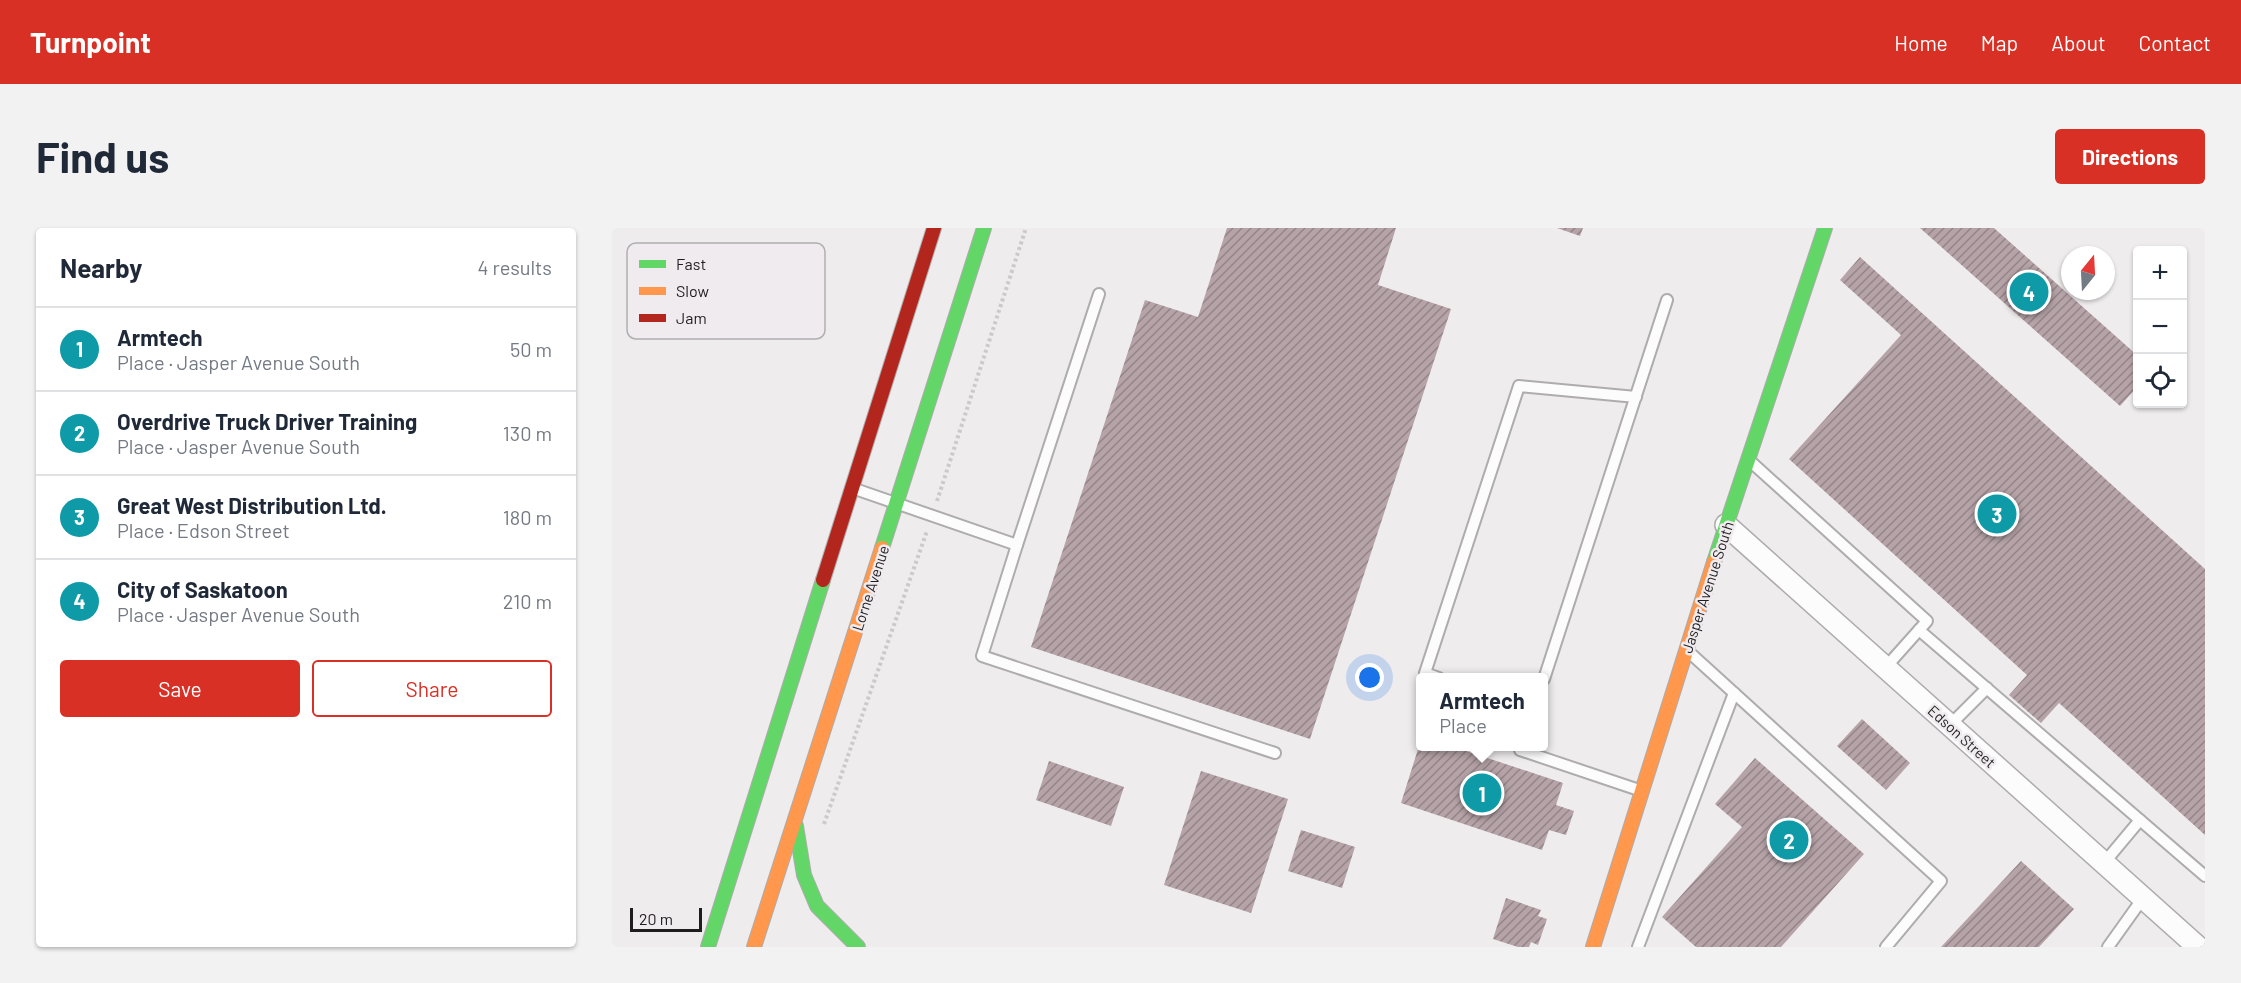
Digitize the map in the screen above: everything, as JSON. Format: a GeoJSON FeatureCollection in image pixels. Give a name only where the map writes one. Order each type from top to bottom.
{"type":"FeatureCollection","features":[{"type":"Feature","properties":{"kind":"main road"},"geometry":{"type":"LineString","coordinates":[[708,947],[934,228]]}},
{"type":"Feature","properties":{"kind":"main road","name":"Lorne Avenue"},"geometry":{"type":"LineString","coordinates":[[754,947],[984,228]]}},
{"type":"Feature","properties":{"kind":"main road","name":"Jasper Avenue South"},"geometry":{"type":"LineString","coordinates":[[1593,947],[1726,525],[1825,228]]}},
{"type":"Feature","properties":{"kind":"main road"},"geometry":{"type":"LineString","coordinates":[[795,822],[804,875],[817,906],[858,947]]}},
{"type":"Feature","properties":{"kind":"street","name":"Edson Street"},"geometry":{"type":"LineString","coordinates":[[1726,525],[2198,947]]}},
{"type":"Feature","properties":{"kind":"lane"},"geometry":{"type":"LineString","coordinates":[[1099,294],[982,656],[1275,753]]}},
{"type":"Feature","properties":{"kind":"lane"},"geometry":{"type":"LineString","coordinates":[[1546,673],[1667,300]]}},
{"type":"Feature","properties":{"kind":"lane"},"geometry":{"type":"LineString","coordinates":[[1425,673],[1519,387],[1636,397]]}},
{"type":"Feature","properties":{"kind":"lane"},"geometry":{"type":"LineString","coordinates":[[1748,459],[1927,621],[1886,668]]}},
{"type":"Feature","properties":{"kind":"lane"},"geometry":{"type":"LineString","coordinates":[[852,488],[1017,545]]}},
{"type":"Feature","properties":{"kind":"lane"},"geometry":{"type":"LineString","coordinates":[[1919,630],[2205,876]]}},
{"type":"Feature","properties":{"kind":"lane"},"geometry":{"type":"LineString","coordinates":[[1687,650],[1941,881],[1886,947]]}},
{"type":"Feature","properties":{"kind":"lane"},"geometry":{"type":"LineString","coordinates":[[1950,725],[1987,688]]}},
{"type":"Feature","properties":{"kind":"lane"},"geometry":{"type":"LineString","coordinates":[[1638,947],[1734,693]]}},
{"type":"Feature","properties":{"kind":"lane"},"geometry":{"type":"LineString","coordinates":[[1523,751],[1642,792]]}},
{"type":"Feature","properties":{"kind":"lane"},"geometry":{"type":"LineString","coordinates":[[2104,863],[2140,820]]}},
{"type":"Feature","properties":{"kind":"lane"},"geometry":{"type":"LineString","coordinates":[[2108,947],[2143,898]]}},
{"type":"Feature","properties":{"kind":"path"},"geometry":{"type":"LineString","coordinates":[[821,833],[932,516],[1026,228]]}},
{"type":"Feature","properties":{"kind":"building"},"geometry":{"type":"Polygon","coordinates":[[[1227,228],[1396,228],[1378,285],[1451,309],[1310,739],[1031,647],[1145,300],[1198,317],[1227,228]]]}},
{"type":"Feature","properties":{"kind":"building"},"geometry":{"type":"Polygon","coordinates":[[[1557,228],[1583,228],[1580,236],[1557,228]]]}},
{"type":"Feature","properties":{"kind":"building"},"geometry":{"type":"Polygon","coordinates":[[[1920,228],[1994,228],[2061,288],[2061,300],[2075,300],[2133,352],[2133,392],[2120,406],[1920,228]]]}},
{"type":"Feature","properties":{"kind":"building"},"geometry":{"type":"Polygon","coordinates":[[[1860,257],[2205,569],[2205,835],[2059,703],[2041,723],[2009,695],[2027,675],[1789,459],[1901,335],[1840,280],[1860,257]]]}},
{"type":"Feature","properties":{"kind":"building"},"geometry":{"type":"Polygon","coordinates":[[[1862,719],[1910,763],[1886,790],[1837,746],[1862,719]]]}},
{"type":"Feature","properties":{"kind":"building"},"geometry":{"type":"Polygon","coordinates":[[[1417,751],[1466,751],[1563,783],[1556,805],[1574,811],[1566,835],[1549,830],[1542,850],[1401,803],[1417,751]]]}},
{"type":"Feature","properties":{"kind":"building"},"geometry":{"type":"Polygon","coordinates":[[[1755,758],[1864,854],[1781,947],[1696,947],[1662,917],[1742,827],[1715,804],[1755,758]]]}},
{"type":"Feature","properties":{"kind":"building"},"geometry":{"type":"Polygon","coordinates":[[[1049,761],[1124,787],[1111,826],[1036,800],[1049,761]]]}},
{"type":"Feature","properties":{"kind":"building"},"geometry":{"type":"Polygon","coordinates":[[[1201,771],[1288,799],[1251,913],[1164,885],[1201,771]]]}},
{"type":"Feature","properties":{"kind":"building"},"geometry":{"type":"Polygon","coordinates":[[[1301,830],[1355,847],[1342,888],[1288,871],[1301,830]]]}},
{"type":"Feature","properties":{"kind":"building"},"geometry":{"type":"Polygon","coordinates":[[[2021,861],[2074,909],[2039,947],[1941,947],[2021,861]]]}},
{"type":"Feature","properties":{"kind":"building"},"geometry":{"type":"Polygon","coordinates":[[[1506,898],[1541,910],[1538,916],[1547,919],[1538,945],[1531,942],[1529,947],[1518,947],[1493,939],[1506,898]]]}},
{"type":"Feature","properties":{"kind":"traffic: fast"},"geometry":{"type":"LineString","coordinates":[[882,548],[984,228]]}},
{"type":"Feature","properties":{"kind":"traffic: fast"},"geometry":{"type":"LineString","coordinates":[[1714,562],[1825,228]]}},
{"type":"Feature","properties":{"kind":"traffic: fast"},"geometry":{"type":"LineString","coordinates":[[708,947],[823,580]]}},
{"type":"Feature","properties":{"kind":"traffic: fast"},"geometry":{"type":"LineString","coordinates":[[796,826],[804,875],[817,906],[858,947]]}},
{"type":"Feature","properties":{"kind":"traffic: slow"},"geometry":{"type":"LineString","coordinates":[[754,947],[882,548]]}},
{"type":"Feature","properties":{"kind":"traffic: slow"},"geometry":{"type":"LineString","coordinates":[[1593,947],[1714,562]]}},
{"type":"Feature","properties":{"kind":"traffic: jam"},"geometry":{"type":"LineString","coordinates":[[823,580],[934,228]]}},
{"type":"Feature","properties":{"kind":"place","name":"City of Saskatoon"},"geometry":{"type":"Point","coordinates":[2029,292]}},
{"type":"Feature","properties":{"kind":"place","name":"Great West Distribution Ltd."},"geometry":{"type":"Point","coordinates":[1997,514]}},
{"type":"Feature","properties":{"kind":"place","name":"Armtech"},"geometry":{"type":"Point","coordinates":[1482,793]}},
{"type":"Feature","properties":{"kind":"place","name":"Overdrive Truck Driver Training"},"geometry":{"type":"Point","coordinates":[1789,840]}}]}
